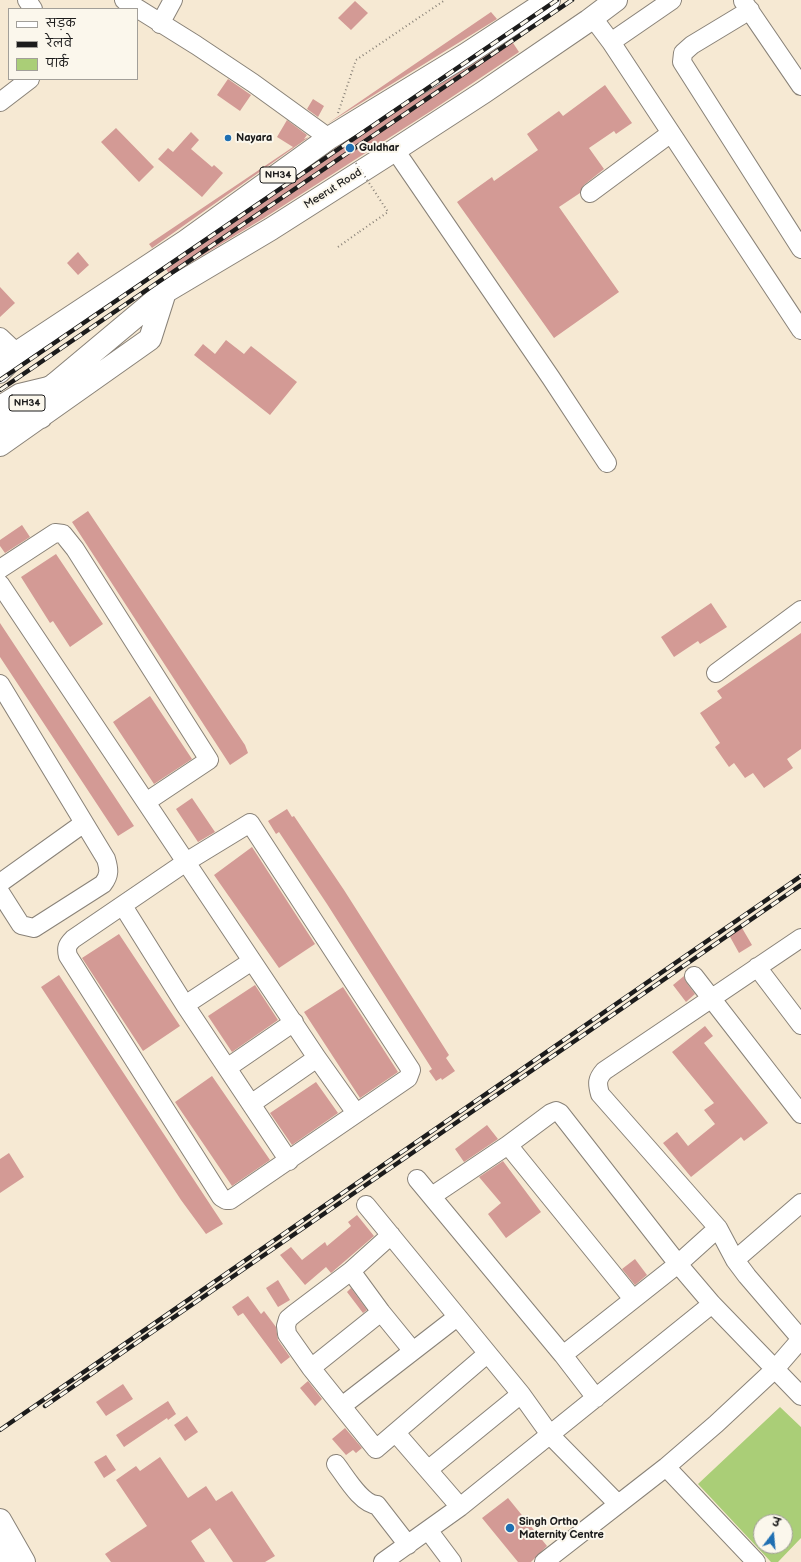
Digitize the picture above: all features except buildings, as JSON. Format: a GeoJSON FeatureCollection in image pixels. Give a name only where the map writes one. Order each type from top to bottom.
{"type":"FeatureCollection","features":[{"type":"Feature","properties":{"kind":"main road","name":"NH34"},"geometry":{"type":"LineString","coordinates":[[6,360],[186,241],[329,138],[465,55],[549,0]]}},
{"type":"Feature","properties":{"kind":"main road","name":"Meerut Road"},"geometry":{"type":"LineString","coordinates":[[55,384],[165,292],[271,229],[395,150],[593,18],[616,0]]}},
{"type":"Feature","properties":{"kind":"main road"},"geometry":{"type":"LineString","coordinates":[[0,445],[150,339],[165,292],[146,268]]}},
{"type":"Feature","properties":{"kind":"main road","name":"NH34"},"geometry":{"type":"LineString","coordinates":[[0,422],[55,384]]}},
{"type":"Feature","properties":{"kind":"main road"},"geometry":{"type":"LineString","coordinates":[[40,418],[55,384]]}},
{"type":"Feature","properties":{"kind":"main road"},"geometry":{"type":"LineString","coordinates":[[0,1520],[24,1562]]}},
{"type":"Feature","properties":{"kind":"main road"},"geometry":{"type":"LineString","coordinates":[[0,1543],[10,1562]]}},
{"type":"Feature","properties":{"kind":"street"},"geometry":{"type":"LineString","coordinates":[[124,0],[136,8]]}},
{"type":"Feature","properties":{"kind":"street"},"geometry":{"type":"LineString","coordinates":[[160,24],[174,0]]}},
{"type":"Feature","properties":{"kind":"street"},"geometry":{"type":"LineString","coordinates":[[611,42],[672,0]]}},
{"type":"Feature","properties":{"kind":"street"},"geometry":{"type":"LineString","coordinates":[[801,86],[746,5],[683,53],[682,62],[801,249]]}},
{"type":"Feature","properties":{"kind":"street"},"geometry":{"type":"LineString","coordinates":[[138,9],[196,45],[253,83],[329,138]]}},
{"type":"Feature","properties":{"kind":"street"},"geometry":{"type":"LineString","coordinates":[[593,18],[611,42],[801,330]]}},
{"type":"Feature","properties":{"kind":"street"},"geometry":{"type":"LineString","coordinates":[[0,102],[29,80]]}},
{"type":"Feature","properties":{"kind":"street"},"geometry":{"type":"LineString","coordinates":[[590,193],[671,133]]}},
{"type":"Feature","properties":{"kind":"street"},"geometry":{"type":"LineString","coordinates":[[395,150],[547,371],[607,463]]}},
{"type":"Feature","properties":{"kind":"street"},"geometry":{"type":"LineString","coordinates":[[0,337],[6,360]]}},
{"type":"Feature","properties":{"kind":"street"},"geometry":{"type":"LineString","coordinates":[[0,405],[19,393],[55,384]]}},
{"type":"Feature","properties":{"kind":"street"},"geometry":{"type":"LineString","coordinates":[[0,569],[55,533],[63,534],[75,549],[209,760],[146,802]]}},
{"type":"Feature","properties":{"kind":"street"},"geometry":{"type":"LineString","coordinates":[[0,584],[317,1058],[356,1113]]}},
{"type":"Feature","properties":{"kind":"street"},"geometry":{"type":"LineString","coordinates":[[716,673],[801,610]]}},
{"type":"Feature","properties":{"kind":"street"},"geometry":{"type":"LineString","coordinates":[[0,684],[107,864],[108,877],[103,884],[34,928],[21,925],[0,892]]}},
{"type":"Feature","properties":{"kind":"street"},"geometry":{"type":"LineString","coordinates":[[0,882],[84,823]]}},
{"type":"Feature","properties":{"kind":"street"},"geometry":{"type":"LineString","coordinates":[[250,823],[411,1070],[408,1078],[230,1200],[226,1200],[221,1197],[68,956],[68,944],[73,939],[186,862],[250,823]]}},
{"type":"Feature","properties":{"kind":"street"},"geometry":{"type":"LineString","coordinates":[[123,906],[185,1005],[289,1160]]}},
{"type":"Feature","properties":{"kind":"street"},"geometry":{"type":"LineString","coordinates":[[544,1562],[562,1557],[618,1504],[666,1467],[716,1424],[775,1369],[801,1339],[735,1260],[718,1228],[600,1094],[597,1085],[598,1078],[604,1071],[801,938]]}},
{"type":"Feature","properties":{"kind":"street"},"geometry":{"type":"LineString","coordinates":[[185,1005],[252,961]]}},
{"type":"Feature","properties":{"kind":"street"},"geometry":{"type":"LineString","coordinates":[[757,967],[795,1006],[801,1025]]}},
{"type":"Feature","properties":{"kind":"street"},"geometry":{"type":"LineString","coordinates":[[694,976],[801,1114]]}},
{"type":"Feature","properties":{"kind":"street"},"geometry":{"type":"LineString","coordinates":[[227,1068],[294,1022]]}},
{"type":"Feature","properties":{"kind":"street"},"geometry":{"type":"LineString","coordinates":[[251,1104],[317,1058]]}},
{"type":"Feature","properties":{"kind":"street"},"geometry":{"type":"LineString","coordinates":[[432,1196],[508,1145],[551,1113],[560,1113],[678,1264],[712,1304],[801,1396]]}},
{"type":"Feature","properties":{"kind":"street"},"geometry":{"type":"LineString","coordinates":[[508,1145],[633,1299]]}},
{"type":"Feature","properties":{"kind":"street"},"geometry":{"type":"LineString","coordinates":[[417,1179],[564,1355],[596,1398]]}},
{"type":"Feature","properties":{"kind":"street"},"geometry":{"type":"LineString","coordinates":[[735,1260],[801,1203]]}},
{"type":"Feature","properties":{"kind":"street"},"geometry":{"type":"LineString","coordinates":[[366,1205],[520,1394],[552,1436],[618,1504]]}},
{"type":"Feature","properties":{"kind":"street"},"geometry":{"type":"LineString","coordinates":[[564,1355],[678,1264],[718,1228]]}},
{"type":"Feature","properties":{"kind":"street"},"geometry":{"type":"LineString","coordinates":[[391,1235],[351,1271],[288,1320],[286,1326],[287,1334],[311,1368],[376,1449],[487,1354]]}},
{"type":"Feature","properties":{"kind":"street"},"geometry":{"type":"LineString","coordinates":[[351,1271],[381,1312],[412,1350]]}},
{"type":"Feature","properties":{"kind":"street"},"geometry":{"type":"LineString","coordinates":[[383,1562],[460,1507],[552,1436],[596,1398],[712,1304]]}},
{"type":"Feature","properties":{"kind":"street"},"geometry":{"type":"LineString","coordinates":[[311,1368],[381,1312]]}},
{"type":"Feature","properties":{"kind":"street"},"geometry":{"type":"LineString","coordinates":[[342,1406],[412,1350],[457,1317]]}},
{"type":"Feature","properties":{"kind":"street"},"geometry":{"type":"LineString","coordinates":[[429,1469],[520,1394]]}},
{"type":"Feature","properties":{"kind":"street"},"geometry":{"type":"LineString","coordinates":[[396,1432],[460,1507]]}},
{"type":"Feature","properties":{"kind":"street"},"geometry":{"type":"LineString","coordinates":[[336,1464],[364,1501],[371,1505],[377,1505],[408,1545]]}},
{"type":"Feature","properties":{"kind":"street"},"geometry":{"type":"LineString","coordinates":[[666,1467],[756,1562]]}},
{"type":"Feature","properties":{"kind":"street"},"geometry":{"type":"LineString","coordinates":[[428,1530],[452,1562]]}},
{"type":"Feature","properties":{"kind":"path"},"geometry":{"type":"LineString","coordinates":[[336,118],[356,60],[445,0]]}},
{"type":"Feature","properties":{"kind":"path"},"geometry":{"type":"LineString","coordinates":[[338,247],[388,212],[356,163]]}},
{"type":"Feature","properties":{"kind":"green space"},"geometry":{"type":"Polygon","coordinates":[[[780,1407],[801,1427],[801,1538],[793,1546],[793,1514],[753,1514],[753,1543],[698,1484],[780,1407]]]}},
{"type":"Feature","properties":{"kind":"green space"},"geometry":{"type":"Polygon","coordinates":[[[764,1554],[786,1554],[778,1562],[771,1562],[764,1554]]]}},
{"type":"Feature","properties":{"kind":"railway"},"geometry":{"type":"LineString","coordinates":[[0,380],[557,0]]}},
{"type":"Feature","properties":{"kind":"railway"},"geometry":{"type":"LineString","coordinates":[[0,390],[572,0]]}},
{"type":"Feature","properties":{"kind":"railway"},"geometry":{"type":"LineString","coordinates":[[0,1430],[801,876]]}},
{"type":"Feature","properties":{"kind":"railway"},"geometry":{"type":"LineString","coordinates":[[45,1406],[801,885]]}},
{"type":"Feature","properties":{"kind":"place","name":"Nayara"},"geometry":{"type":"Point","coordinates":[228,138]}},
{"type":"Feature","properties":{"kind":"place","name":"Guldhar"},"geometry":{"type":"Point","coordinates":[350,148]}},
{"type":"Feature","properties":{"kind":"place","name":"Singh Ortho Maternity Centre"},"geometry":{"type":"Point","coordinates":[510,1528]}}]}
